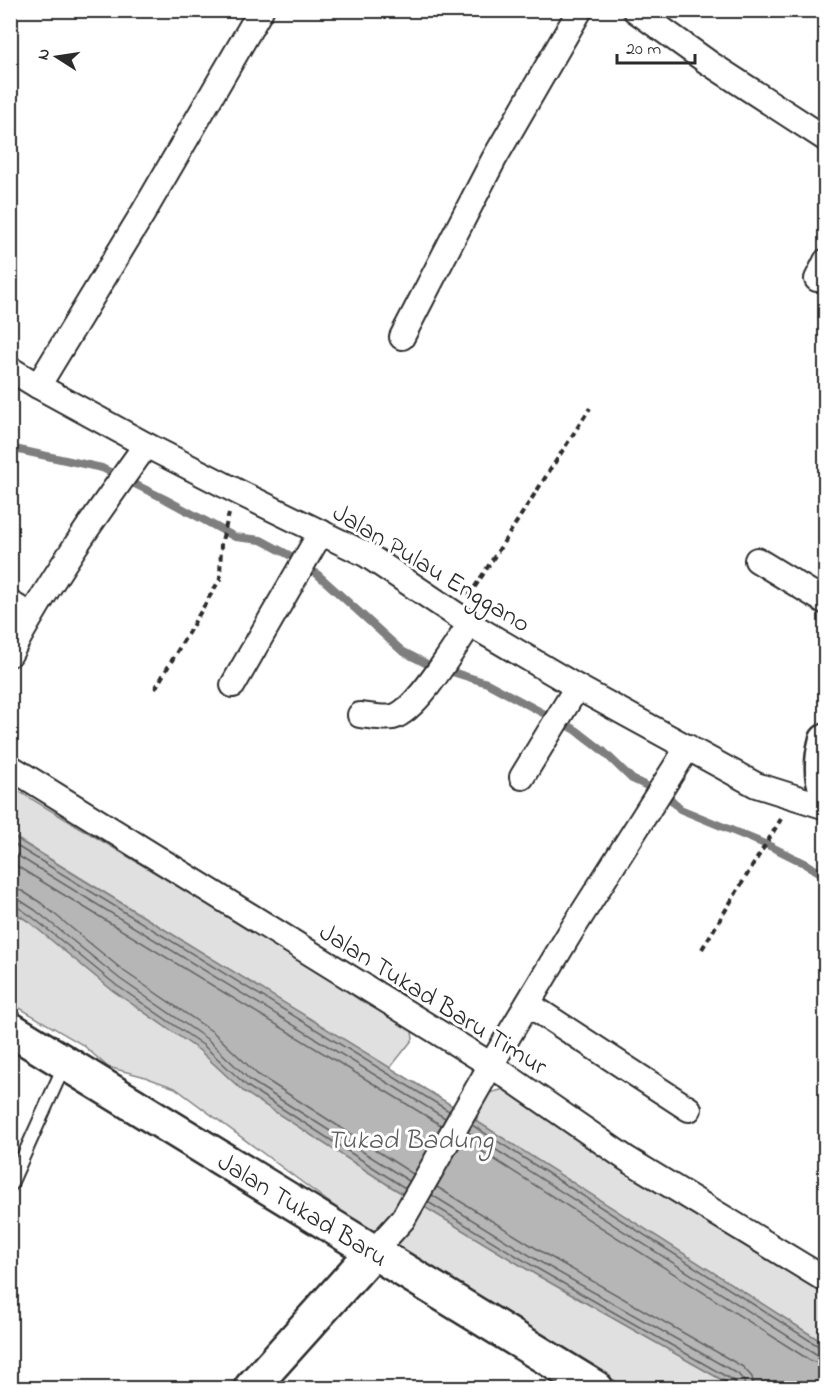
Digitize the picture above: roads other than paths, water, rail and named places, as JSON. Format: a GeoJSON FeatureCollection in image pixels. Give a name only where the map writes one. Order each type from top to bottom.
{"type":"FeatureCollection","features":[{"type":"Feature","properties":{"kind":"street"},"geometry":{"type":"LineString","coordinates":[[38,387],[261,10]]}},
{"type":"Feature","properties":{"kind":"street"},"geometry":{"type":"LineString","coordinates":[[402,337],[494,159],[580,10]]}},
{"type":"Feature","properties":{"kind":"street"},"geometry":{"type":"LineString","coordinates":[[635,10],[709,63],[825,139]]}},
{"type":"Feature","properties":{"kind":"street","name":"Jalan Pulau Enggano"},"geometry":{"type":"LineString","coordinates":[[10,369],[38,387],[146,445],[367,555],[573,695],[688,747],[756,785],[825,807]]}},
{"type":"Feature","properties":{"kind":"street"},"geometry":{"type":"LineString","coordinates":[[10,654],[31,616],[146,445]]}},
{"type":"Feature","properties":{"kind":"street"},"geometry":{"type":"LineString","coordinates":[[233,685],[321,532]]}},
{"type":"Feature","properties":{"kind":"street"},"geometry":{"type":"LineString","coordinates":[[757,560],[825,602]]}},
{"type":"Feature","properties":{"kind":"street"},"geometry":{"type":"LineString","coordinates":[[10,603],[31,616]]}},
{"type":"Feature","properties":{"kind":"street"},"geometry":{"type":"LineString","coordinates":[[360,715],[392,717],[403,713],[430,684],[453,649],[464,619]]}},
{"type":"Feature","properties":{"kind":"street"},"geometry":{"type":"LineString","coordinates":[[522,777],[573,695]]}},
{"type":"Feature","properties":{"kind":"street"},"geometry":{"type":"LineString","coordinates":[[825,741],[822,758],[825,789]]}},
{"type":"Feature","properties":{"kind":"street"},"geometry":{"type":"LineString","coordinates":[[251,1389],[403,1219],[570,933],[688,747]]}},
{"type":"Feature","properties":{"kind":"street","name":"Jalan Tukad Baru Timur"},"geometry":{"type":"LineString","coordinates":[[10,767],[485,1075],[825,1280]]}},
{"type":"Feature","properties":{"kind":"street"},"geometry":{"type":"LineString","coordinates":[[528,1004],[689,1109]]}},
{"type":"Feature","properties":{"kind":"street","name":"Jalan Tukad Baru"},"geometry":{"type":"LineString","coordinates":[[10,1029],[596,1389]]}},
{"type":"Feature","properties":{"kind":"lane"},"geometry":{"type":"LineString","coordinates":[[10,1186],[66,1063]]}},
{"type":"Feature","properties":{"kind":"water","name":"Tukad Badung"},"geometry":{"type":"Polygon","coordinates":[[[10,835],[456,1108],[825,1344],[825,1388],[736,1388],[535,1274],[390,1186],[243,1091],[199,1050],[112,990],[28,921],[11,910],[10,835]]]}},
{"type":"Feature","properties":{"kind":"waterway"},"geometry":{"type":"LineString","coordinates":[[10,448],[102,468],[235,537],[261,540],[289,555]]}},
{"type":"Feature","properties":{"kind":"waterway"},"geometry":{"type":"LineString","coordinates":[[316,573],[402,651],[427,664],[487,683],[576,730],[603,751],[632,779],[668,796],[680,809],[772,847],[826,876]]}}]}
